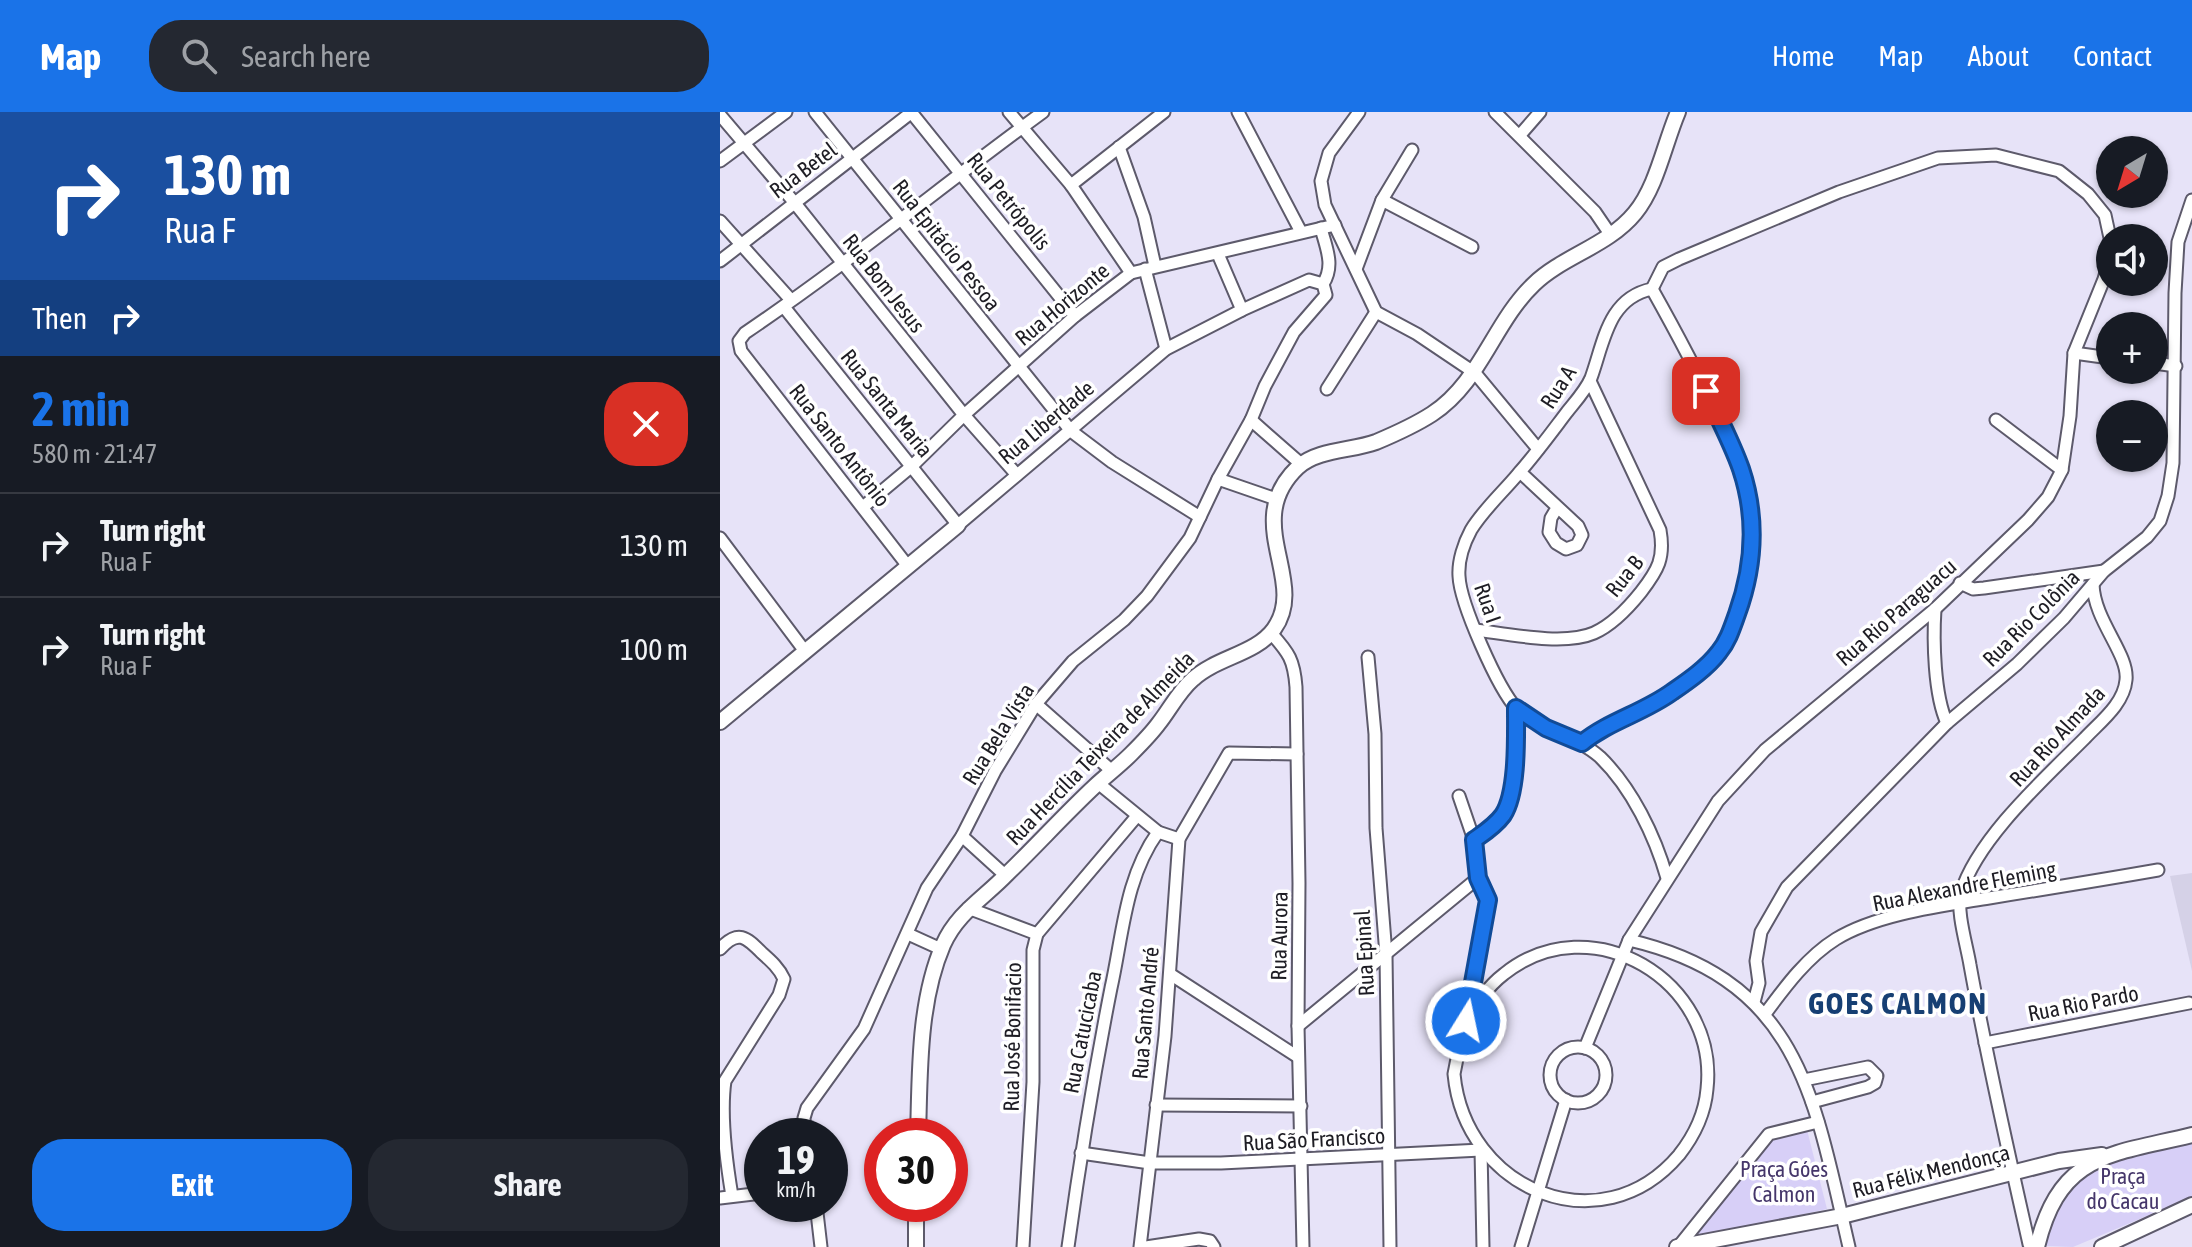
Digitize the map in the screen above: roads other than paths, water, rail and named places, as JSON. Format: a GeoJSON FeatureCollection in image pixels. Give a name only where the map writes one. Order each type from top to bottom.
{"type":"FeatureCollection","features":[{"type":"Feature","properties":{"kind":"main road"},"geometry":{"type":"LineString","coordinates":[[1271,633],[1280,619],[1284,598],[1284,579],[1275,548],[1273,522],[1276,499],[1285,482],[1301,464],[1320,455],[1375,442],[1435,412],[1475,373],[1515,306],[1532,285],[1633,216],[1647,196],[1678,112]]}},
{"type":"Feature","properties":{"kind":"main road","name":"Rua Liberdade"},"geometry":{"type":"LineString","coordinates":[[720,722],[958,525]]}},
{"type":"Feature","properties":{"kind":"main road","name":"Rua Hercília Teixeira de Almeida"},"geometry":{"type":"LineString","coordinates":[[919,1118],[925,1023],[941,949],[957,919],[1006,876],[1158,726],[1189,683],[1210,665],[1251,649],[1271,633]]}},
{"type":"Feature","properties":{"kind":"main road","name":"Rua Félix Mendonça"},"geometry":{"type":"LineString","coordinates":[[1678,1247],[1842,1216],[2059,1161],[2192,1135]]}},
{"type":"Feature","properties":{"kind":"main road"},"geometry":{"type":"LineString","coordinates":[[2036,1246],[2041,1228],[2061,1189],[2102,1155]]}},
{"type":"Feature","properties":{"kind":"main road"},"geometry":{"type":"LineString","coordinates":[[2102,1247],[2192,1205]]}},
{"type":"Feature","properties":{"kind":"main road"},"geometry":{"type":"LineString","coordinates":[[916,1222],[916,1247]]}},
{"type":"Feature","properties":{"kind":"street"},"geometry":{"type":"LineString","coordinates":[[720,161],[786,112]]}},
{"type":"Feature","properties":{"kind":"street","name":"Rua Epitácio Pessoa"},"geometry":{"type":"LineString","coordinates":[[815,112],[1071,431],[1112,462],[1200,517]]}},
{"type":"Feature","properties":{"kind":"street","name":"Rua Betel"},"geometry":{"type":"LineString","coordinates":[[720,261],[912,112]]}},
{"type":"Feature","properties":{"kind":"street","name":"Rua Petrópolis"},"geometry":{"type":"LineString","coordinates":[[912,112],[1075,316]]}},
{"type":"Feature","properties":{"kind":"street"},"geometry":{"type":"LineString","coordinates":[[1009,112],[1071,185],[1131,273]]}},
{"type":"Feature","properties":{"kind":"street"},"geometry":{"type":"LineString","coordinates":[[787,304],[1043,112]]}},
{"type":"Feature","properties":{"kind":"street"},"geometry":{"type":"LineString","coordinates":[[1071,185],[1164,112]]}},
{"type":"Feature","properties":{"kind":"street"},"geometry":{"type":"LineString","coordinates":[[1238,112],[1301,232]]}},
{"type":"Feature","properties":{"kind":"street"},"geometry":{"type":"LineString","coordinates":[[1359,112],[1329,153],[1321,181],[1325,205],[1376,312],[1417,334],[1475,373],[1538,449]]}},
{"type":"Feature","properties":{"kind":"street"},"geometry":{"type":"LineString","coordinates":[[1495,112],[1595,212],[1610,234]]}},
{"type":"Feature","properties":{"kind":"street"},"geometry":{"type":"LineString","coordinates":[[1520,135],[1540,112]]}},
{"type":"Feature","properties":{"kind":"street","name":"Rua Bom Jesus"},"geometry":{"type":"LineString","coordinates":[[720,115],[794,202],[964,415],[1017,475]]}},
{"type":"Feature","properties":{"kind":"street"},"geometry":{"type":"LineString","coordinates":[[1119,147],[1144,217],[1150,268],[1166,349]]}},
{"type":"Feature","properties":{"kind":"street"},"geometry":{"type":"LineString","coordinates":[[1356,269],[1382,200],[1412,150]]}},
{"type":"Feature","properties":{"kind":"street","name":"Rua A"},"geometry":{"type":"LineString","coordinates":[[1520,472],[1590,381],[1601,341],[1615,312],[1627,299],[1652,289],[1663,267],[1679,259],[1839,192],[1938,158],[1996,155],[2059,171],[2088,194],[2105,215],[2107,224]]}},
{"type":"Feature","properties":{"kind":"street"},"geometry":{"type":"LineString","coordinates":[[1382,200],[1472,247]]}},
{"type":"Feature","properties":{"kind":"street","name":"Rua Rio Colônia"},"geometry":{"type":"LineString","coordinates":[[1754,1002],[1758,993],[1756,961],[1761,932],[1787,887],[1947,723],[2017,664],[2064,618],[2104,571],[2147,537],[2160,521],[2173,463],[2178,242],[2192,200]]}},
{"type":"Feature","properties":{"kind":"street","name":"Rua Santa Maria"},"geometry":{"type":"LineString","coordinates":[[720,221],[958,525]]}},
{"type":"Feature","properties":{"kind":"street","name":"Rua Horizonte"},"geometry":{"type":"LineString","coordinates":[[863,507],[1075,316],[1131,273],[1335,225]]}},
{"type":"Feature","properties":{"kind":"street"},"geometry":{"type":"LineString","coordinates":[[1321,228],[1330,262],[1323,284]]}},
{"type":"Feature","properties":{"kind":"street"},"geometry":{"type":"LineString","coordinates":[[1218,254],[1242,310]]}},
{"type":"Feature","properties":{"kind":"street","name":"Rua Liberdade"},"geometry":{"type":"LineString","coordinates":[[958,525],[1166,349],[1309,280],[1323,284]]}},
{"type":"Feature","properties":{"kind":"street","name":"Rua Bela Vista"},"geometry":{"type":"LineString","coordinates":[[804,1118],[807,1108],[864,1029],[927,888],[962,836],[995,771],[1036,704],[1073,661],[1124,620],[1147,596],[1190,538],[1294,332],[1323,302],[1326,295],[1323,284]]}},
{"type":"Feature","properties":{"kind":"street"},"geometry":{"type":"LineString","coordinates":[[1582,743],[1599,729],[1652,705],[1717,655],[1728,640],[1747,588],[1751,556],[1749,502],[1740,467],[1695,365],[1652,289]]}},
{"type":"Feature","properties":{"kind":"street","name":"Rua Rio Paraguacu"},"geometry":{"type":"LineString","coordinates":[[1585,1048],[1629,940],[1718,801],[1742,772],[1935,609],[2048,497],[2062,470],[2070,416],[2074,353],[2097,296]]}},
{"type":"Feature","properties":{"kind":"street","name":"Rua Santo Antônio"},"geometry":{"type":"LineString","coordinates":[[787,304],[745,333],[739,341],[741,351],[907,565]]}},
{"type":"Feature","properties":{"kind":"street"},"geometry":{"type":"LineString","coordinates":[[1327,389],[1376,312]]}},
{"type":"Feature","properties":{"kind":"street"},"geometry":{"type":"LineString","coordinates":[[2074,353],[2096,356]]}},
{"type":"Feature","properties":{"kind":"street"},"geometry":{"type":"LineString","coordinates":[[2168,365],[2176,366]]}},
{"type":"Feature","properties":{"kind":"street","name":"Rua B"},"geometry":{"type":"LineString","coordinates":[[1476,630],[1570,638],[1592,634],[1635,599],[1661,561],[1663,547],[1660,530],[1590,381]]}},
{"type":"Feature","properties":{"kind":"street"},"geometry":{"type":"LineString","coordinates":[[1251,420],[1301,464]]}},
{"type":"Feature","properties":{"kind":"street"},"geometry":{"type":"LineString","coordinates":[[1996,420],[2062,470]]}},
{"type":"Feature","properties":{"kind":"street"},"geometry":{"type":"LineString","coordinates":[[1520,472],[1557,508]]}},
{"type":"Feature","properties":{"kind":"street","name":"Rua I"},"geometry":{"type":"LineString","coordinates":[[1516,708],[1493,669],[1476,630],[1459,577],[1462,551],[1471,529],[1520,472]]}},
{"type":"Feature","properties":{"kind":"street"},"geometry":{"type":"LineString","coordinates":[[1218,479],[1276,499]]}},
{"type":"Feature","properties":{"kind":"street"},"geometry":{"type":"LineString","coordinates":[[720,538],[804,650]]}},
{"type":"Feature","properties":{"kind":"street"},"geometry":{"type":"LineString","coordinates":[[1960,583],[1973,589],[2104,571]]}},
{"type":"Feature","properties":{"kind":"street","name":"Rua Rio Almada"},"geometry":{"type":"LineString","coordinates":[[1959,903],[1967,879],[1989,841],[2101,723],[2123,691],[2126,670],[2100,619],[2093,584]]}},
{"type":"Feature","properties":{"kind":"street"},"geometry":{"type":"LineString","coordinates":[[1935,609],[1937,690],[1947,723]]}},
{"type":"Feature","properties":{"kind":"street","name":"Rua Aurora"},"geometry":{"type":"LineString","coordinates":[[1271,633],[1289,653],[1295,668],[1303,1247]]}},
{"type":"Feature","properties":{"kind":"street","name":"Rua Epinal"},"geometry":{"type":"LineString","coordinates":[[1368,657],[1386,955],[1390,1247]]}},
{"type":"Feature","properties":{"kind":"street"},"geometry":{"type":"LineString","coordinates":[[1036,704],[1112,771]]}},
{"type":"Feature","properties":{"kind":"street"},"geometry":{"type":"LineString","coordinates":[[1516,708],[1546,728],[1582,743],[1616,774],[1660,851],[1667,878]]}},
{"type":"Feature","properties":{"kind":"street"},"geometry":{"type":"LineString","coordinates":[[1474,840],[1494,826],[1505,812],[1511,792],[1516,708]]}},
{"type":"Feature","properties":{"kind":"street","name":"Rua Santo André"},"geometry":{"type":"LineString","coordinates":[[1140,1247],[1170,974],[1179,839],[1229,753],[1297,754]]}},
{"type":"Feature","properties":{"kind":"street"},"geometry":{"type":"LineString","coordinates":[[1098,783],[1158,832],[1179,839]]}},
{"type":"Feature","properties":{"kind":"street"},"geometry":{"type":"LineString","coordinates":[[1459,796],[1474,840],[1478,878],[1488,900],[1454,1074],[1456,1100],[1481,1150],[1497,1167],[1536,1192],[1564,1199],[1593,1200],[1621,1194],[1647,1182],[1670,1165],[1688,1143],[1701,1118],[1707,1090],[1708,1061],[1701,1033],[1689,1007],[1671,985],[1649,967],[1623,954],[1577,948],[1532,957],[1505,973],[1483,994],[1466,1021]]}},
{"type":"Feature","properties":{"kind":"street","name":"Rua José Bonifacio"},"geometry":{"type":"LineString","coordinates":[[1023,1247],[1033,1082],[1033,950],[1037,934],[1137,816]]}},
{"type":"Feature","properties":{"kind":"street","name":"Rua Catucicaba"},"geometry":{"type":"LineString","coordinates":[[1068,1247],[1081,1153],[1123,917],[1143,856],[1158,832]]}},
{"type":"Feature","properties":{"kind":"street"},"geometry":{"type":"LineString","coordinates":[[962,836],[1006,876]]}},
{"type":"Feature","properties":{"kind":"street","name":"Rua Alexandre Fleming"},"geometry":{"type":"LineString","coordinates":[[1765,1014],[1793,978],[1834,940],[1857,928],[1959,903],[2158,870]]}},
{"type":"Feature","properties":{"kind":"street"},"geometry":{"type":"LineString","coordinates":[[1298,1026],[1478,878]]}},
{"type":"Feature","properties":{"kind":"street"},"geometry":{"type":"LineString","coordinates":[[1959,903],[2012,1173],[2036,1246]]}},
{"type":"Feature","properties":{"kind":"street"},"geometry":{"type":"LineString","coordinates":[[968,908],[1037,934]]}},
{"type":"Feature","properties":{"kind":"street"},"geometry":{"type":"LineString","coordinates":[[908,934],[941,949]]}},
{"type":"Feature","properties":{"kind":"street"},"geometry":{"type":"LineString","coordinates":[[722,947],[730,938],[740,936],[748,939],[780,970],[784,979],[779,995],[725,1081],[721,1094],[726,1197]]}},
{"type":"Feature","properties":{"kind":"street"},"geometry":{"type":"LineString","coordinates":[[1629,940],[1684,956],[1711,969],[1765,1014],[1788,1048],[1812,1102],[1849,1247]]}},
{"type":"Feature","properties":{"kind":"street"},"geometry":{"type":"LineString","coordinates":[[1170,974],[1298,1057]]}},
{"type":"Feature","properties":{"kind":"street","name":"Rua Rio Pardo"},"geometry":{"type":"LineString","coordinates":[[1985,1043],[2189,1003]]}},
{"type":"Feature","properties":{"kind":"street"},"geometry":{"type":"LineString","coordinates":[[1585,1048],[1593,1051],[1605,1066],[1604,1084],[1593,1099],[1575,1103],[1566,1100],[1552,1085],[1552,1065],[1565,1050],[1585,1048]]}},
{"type":"Feature","properties":{"kind":"street"},"geometry":{"type":"LineString","coordinates":[[1804,1080],[1868,1067],[1877,1076],[1875,1083],[1868,1087],[1812,1102]]}},
{"type":"Feature","properties":{"kind":"street"},"geometry":{"type":"LineString","coordinates":[[1521,1247],[1566,1100]]}},
{"type":"Feature","properties":{"kind":"street"},"geometry":{"type":"LineString","coordinates":[[1156,1105],[1301,1106]]}},
{"type":"Feature","properties":{"kind":"street"},"geometry":{"type":"LineString","coordinates":[[1678,1247],[1769,1134],[1818,1122]]}},
{"type":"Feature","properties":{"kind":"street"},"geometry":{"type":"LineString","coordinates":[[1481,1150],[1483,1247]]}},
{"type":"Feature","properties":{"kind":"street","name":"Rua São Francisco"},"geometry":{"type":"LineString","coordinates":[[1081,1153],[1150,1163],[1303,1160],[1481,1150]]}},
{"type":"Feature","properties":{"kind":"street"},"geometry":{"type":"LineString","coordinates":[[818,1222],[821,1247]]}},
{"type":"Feature","properties":{"kind":"street"},"geometry":{"type":"LineString","coordinates":[[1146,1247],[1199,1239],[1210,1241],[1214,1247]]}},
{"type":"Feature","properties":{"kind":"district","name":"GOES CALMON"},"geometry":{"type":"Point","coordinates":[1898,1004]}},
{"type":"Feature","properties":{"kind":"park label","name":"Praça Góes Calmon"},"geometry":{"type":"Point","coordinates":[1784,1182]}},
{"type":"Feature","properties":{"kind":"park label","name":"Praça do Cacau"},"geometry":{"type":"Point","coordinates":[2123,1188]}}]}
